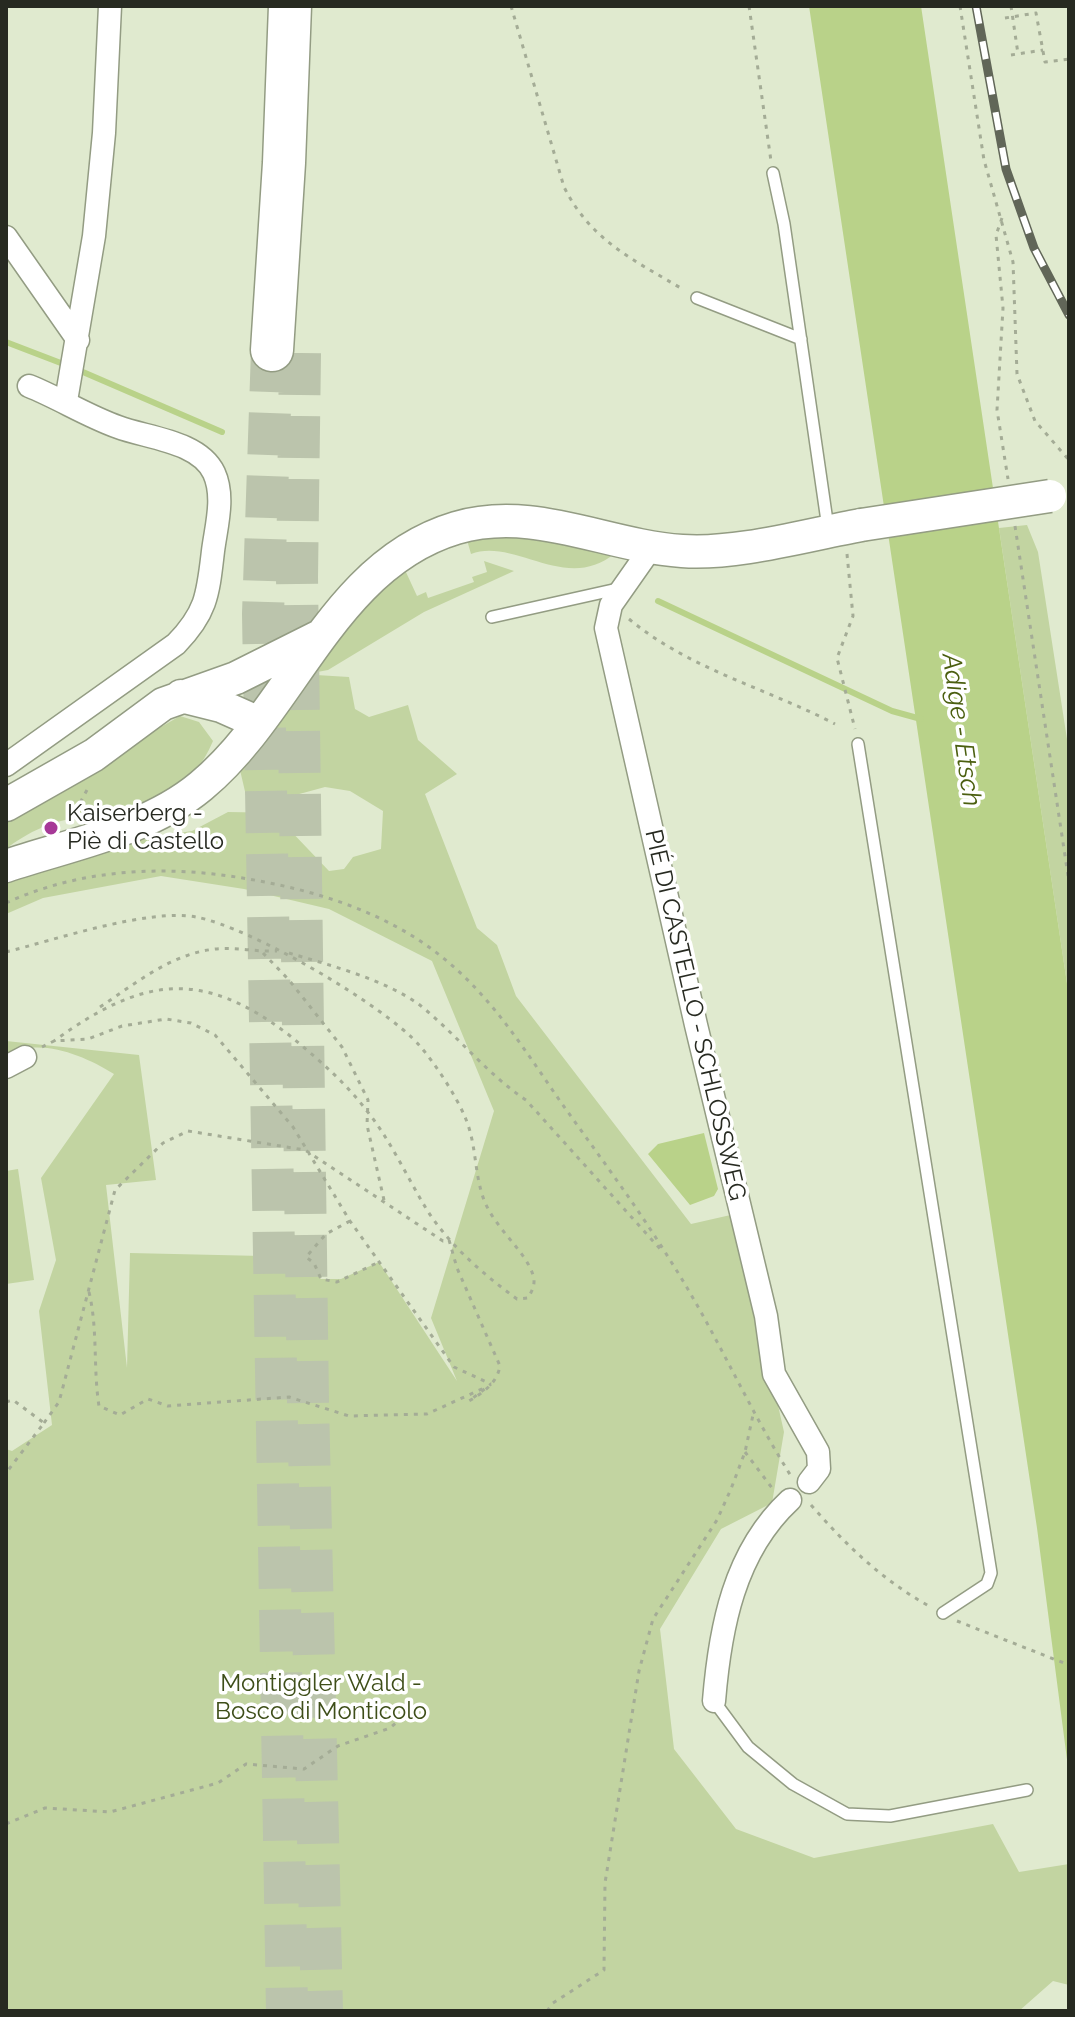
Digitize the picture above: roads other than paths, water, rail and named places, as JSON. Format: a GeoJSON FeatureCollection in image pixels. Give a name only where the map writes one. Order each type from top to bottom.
{"type":"FeatureCollection","features":[{"type":"Feature","properties":{"kind":"highway"},"geometry":{"type":"LineString","coordinates":[[290,6],[284,163],[286,350],[311,198],[315,6]]}},
{"type":"Feature","properties":{"kind":"main road"},"geometry":{"type":"LineString","coordinates":[[6,866],[140,822],[175,805],[200,787],[236,750],[374,574],[413,546],[456,528],[503,520],[534,522],[651,548],[685,552],[845,533],[1060,494]]}},
{"type":"Feature","properties":{"kind":"main road"},"geometry":{"type":"LineString","coordinates":[[6,805],[55,780],[181,696],[228,692],[325,633]]}},
{"type":"Feature","properties":{"kind":"main road"},"geometry":{"type":"LineString","coordinates":[[228,692],[266,711]]}},
{"type":"Feature","properties":{"kind":"main road"},"geometry":{"type":"LineString","coordinates":[[228,692],[236,750]]}},
{"type":"Feature","properties":{"kind":"street"},"geometry":{"type":"LineString","coordinates":[[68,391],[103,148],[110,6]]}},
{"type":"Feature","properties":{"kind":"street"},"geometry":{"type":"LineString","coordinates":[[6,237],[76,348]]}},
{"type":"Feature","properties":{"kind":"street"},"geometry":{"type":"LineString","coordinates":[[6,765],[176,644],[195,625],[206,603],[220,498],[214,473],[202,457],[180,446],[115,426],[68,391],[29,386]]}},
{"type":"Feature","properties":{"kind":"street"},"geometry":{"type":"LineString","coordinates":[[617,596],[651,548]]}},
{"type":"Feature","properties":{"kind":"street","name":"PIÉ DI CASTELLO - SCHLOSSWEG"},"geometry":{"type":"LineString","coordinates":[[617,596],[606,628],[692,1010],[766,1316],[774,1374],[818,1452],[819,1469],[798,1495],[765,1523],[743,1562],[718,1648],[714,1701]]}},
{"type":"Feature","properties":{"kind":"lane"},"geometry":{"type":"LineString","coordinates":[[773,173],[801,339],[845,533]]}},
{"type":"Feature","properties":{"kind":"lane"},"geometry":{"type":"LineString","coordinates":[[697,298],[801,339]]}},
{"type":"Feature","properties":{"kind":"lane"},"geometry":{"type":"LineString","coordinates":[[492,617],[617,596]]}},
{"type":"Feature","properties":{"kind":"lane"},"geometry":{"type":"LineString","coordinates":[[858,744],[991,1573],[987,1584],[943,1613]]}},
{"type":"Feature","properties":{"kind":"lane"},"geometry":{"type":"LineString","coordinates":[[714,1701],[748,1747],[793,1784],[847,1814],[890,1816],[1027,1790]]}},
{"type":"Feature","properties":{"kind":"water","name":"Adige - Etsch"},"geometry":{"type":"Polygon","coordinates":[[[809,6],[921,6],[1069,997],[1069,1775],[1037,1528],[809,6]]]}},
{"type":"Feature","properties":{"kind":"water"},"geometry":{"type":"Polygon","coordinates":[[[704,1133],[718,1189],[714,1196],[690,1205],[648,1154],[658,1144],[704,1133]]]}},
{"type":"Feature","properties":{"kind":"waterway"},"geometry":{"type":"LineString","coordinates":[[6,342],[66,365]]}},
{"type":"Feature","properties":{"kind":"waterway"},"geometry":{"type":"LineString","coordinates":[[76,369],[222,432]]}},
{"type":"Feature","properties":{"kind":"waterway"},"geometry":{"type":"LineString","coordinates":[[658,601],[892,711],[921,719]]}},
{"type":"Feature","properties":{"kind":"tunnel"},"geometry":{"type":"LineString","coordinates":[[272,350],[263,614],[287,2011]]}},
{"type":"Feature","properties":{"kind":"tunnel"},"geometry":{"type":"LineString","coordinates":[[300,353],[297,577],[308,1403],[322,2011]]}},
{"type":"Feature","properties":{"kind":"railway"},"geometry":{"type":"LineString","coordinates":[[976,6],[1006,169],[1034,248],[1069,315]]}},
{"type":"Feature","properties":{"kind":"place","name":"Kaiserberg - Piè di Castello"},"geometry":{"type":"Point","coordinates":[51,828]}},
{"type":"Feature","properties":{"kind":"park label","name":"Montiggler Wald - Bosco di Monticolo"},"geometry":{"type":"Point","coordinates":[321,1698]}}]}
